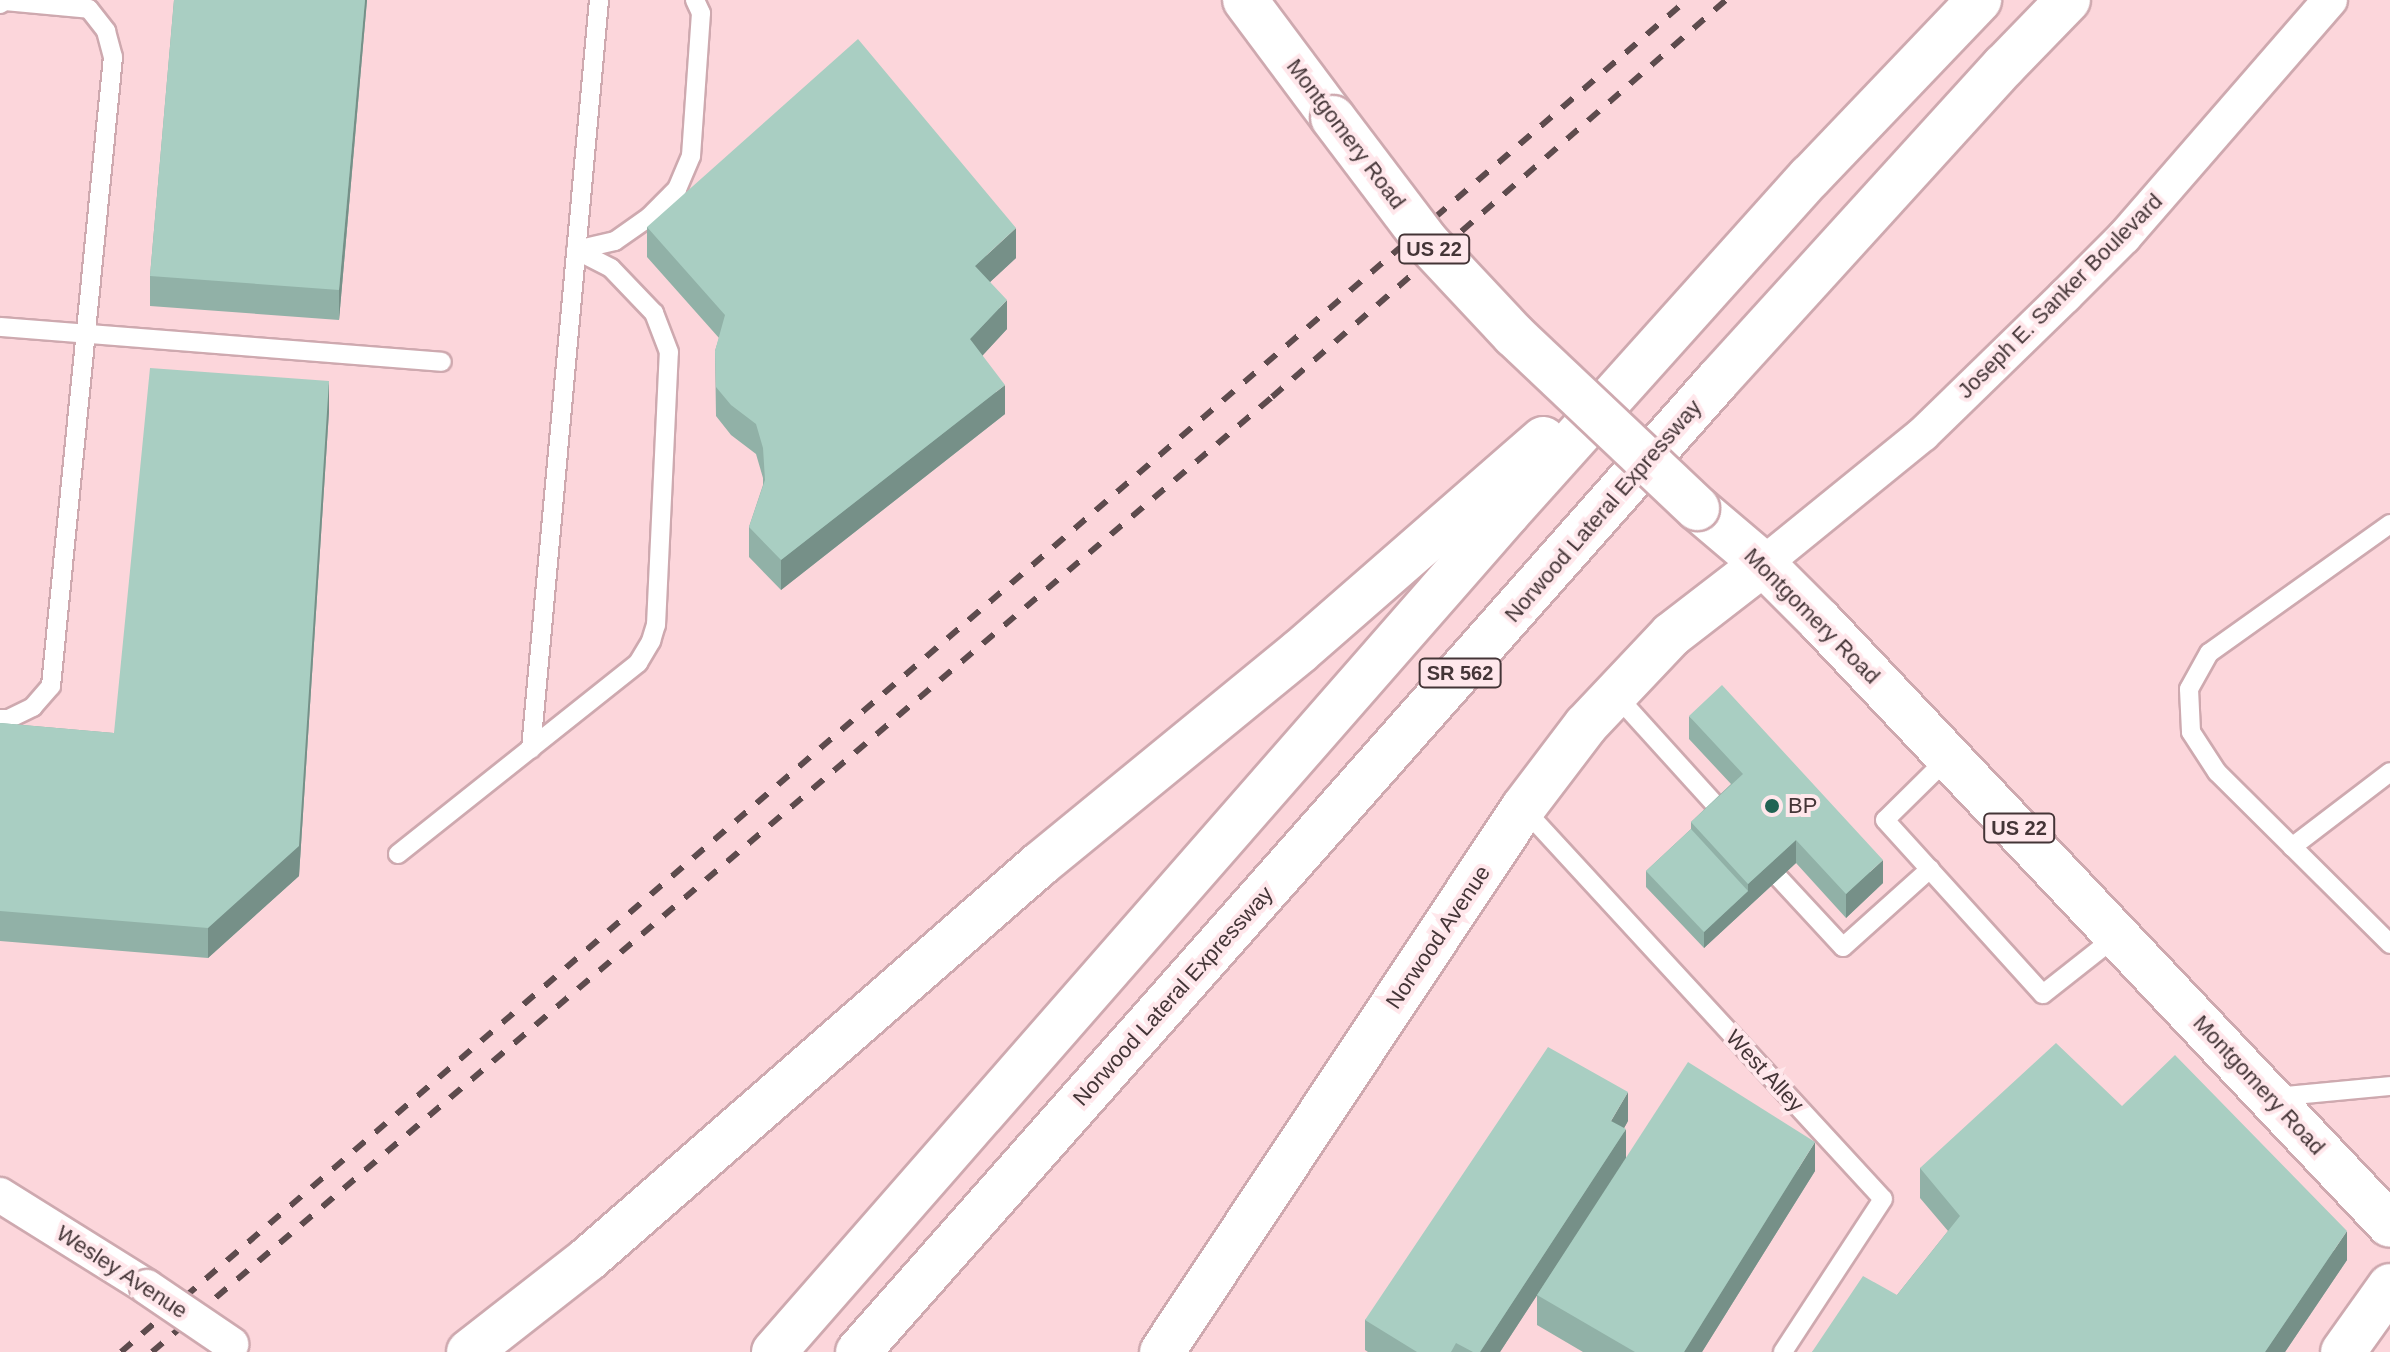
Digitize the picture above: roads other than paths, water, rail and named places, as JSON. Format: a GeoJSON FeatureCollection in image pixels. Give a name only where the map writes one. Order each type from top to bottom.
{"type":"FeatureCollection","features":[{"type":"Feature","properties":{"kind":"main road","name":"Montgomery Road"},"geometry":{"type":"LineString","coordinates":[[1245,0],[1435,251],[1514,335],[1697,508],[1763,564],[1950,756],[2390,1225]]}},
{"type":"Feature","properties":{"kind":"main road","name":"SR 562"},"geometry":{"type":"LineString","coordinates":[[774,1352],[1456,572],[1810,177],[1979,0]]}},
{"type":"Feature","properties":{"kind":"main road","name":"Norwood Lateral Expressway"},"geometry":{"type":"LineString","coordinates":[[858,1352],[1718,380],[2068,0]]}},
{"type":"Feature","properties":{"kind":"main road"},"geometry":{"type":"LineString","coordinates":[[469,1352],[588,1259],[1040,864],[1299,652],[1676,326]]}},
{"type":"Feature","properties":{"kind":"main road","name":"Norwood Avenue"},"geometry":{"type":"LineString","coordinates":[[1162,1352],[1523,808],[1586,725],[1671,635],[1763,564]]}},
{"type":"Feature","properties":{"kind":"main road"},"geometry":{"type":"LineString","coordinates":[[2343,1352],[2390,1286]]}},
{"type":"Feature","properties":{"kind":"street","name":"Joseph E. Sanker Boulevard"},"geometry":{"type":"LineString","coordinates":[[1763,564],[1923,434],[2065,296],[2124,237],[2330,0]]}},
{"type":"Feature","properties":{"kind":"street","name":"Wesley Avenue"},"geometry":{"type":"LineString","coordinates":[[0,1195],[147,1287],[237,1348]]}},
{"type":"Feature","properties":{"kind":"lane"},"geometry":{"type":"LineString","coordinates":[[531,749],[599,0]]}},
{"type":"Feature","properties":{"kind":"lane"},"geometry":{"type":"LineString","coordinates":[[576,250],[615,241],[649,217],[677,189],[691,156],[701,13],[695,0]]}},
{"type":"Feature","properties":{"kind":"lane"},"geometry":{"type":"LineString","coordinates":[[0,4],[5,1],[89,9],[106,31],[113,57],[51,686],[33,707],[8,719],[0,719]]}},
{"type":"Feature","properties":{"kind":"lane"},"geometry":{"type":"LineString","coordinates":[[398,854],[638,663],[656,625],[669,352],[654,313],[611,268],[576,250]]}},
{"type":"Feature","properties":{"kind":"lane"},"geometry":{"type":"LineString","coordinates":[[0,327],[442,362]]}},
{"type":"Feature","properties":{"kind":"lane"},"geometry":{"type":"LineString","coordinates":[[2390,524],[2209,653],[2189,689],[2191,732],[2217,772],[2390,944]]}},
{"type":"Feature","properties":{"kind":"lane"},"geometry":{"type":"LineString","coordinates":[[1615,694],[1724,814]]}},
{"type":"Feature","properties":{"kind":"lane"},"geometry":{"type":"LineString","coordinates":[[1950,756],[1885,820],[2043,994],[2119,935]]}},
{"type":"Feature","properties":{"kind":"lane"},"geometry":{"type":"LineString","coordinates":[[2292,847],[2388,778]]}},
{"type":"Feature","properties":{"kind":"lane","name":"West Alley"},"geometry":{"type":"LineString","coordinates":[[1523,808],[1883,1199],[1783,1352]]}},
{"type":"Feature","properties":{"kind":"lane"},"geometry":{"type":"LineString","coordinates":[[1779,878],[1843,947],[1930,869]]}},
{"type":"Feature","properties":{"kind":"lane"},"geometry":{"type":"LineString","coordinates":[[2270,1098],[2390,1086]]}},
{"type":"Feature","properties":{"kind":"railway"},"geometry":{"type":"LineString","coordinates":[[121,1352],[1687,0]]}},
{"type":"Feature","properties":{"kind":"railway"},"geometry":{"type":"LineString","coordinates":[[152,1352],[1272,397],[1726,0]]}},
{"type":"Feature","properties":{"kind":"place","name":"BP"},"geometry":{"type":"Point","coordinates":[1772,806]}}]}
